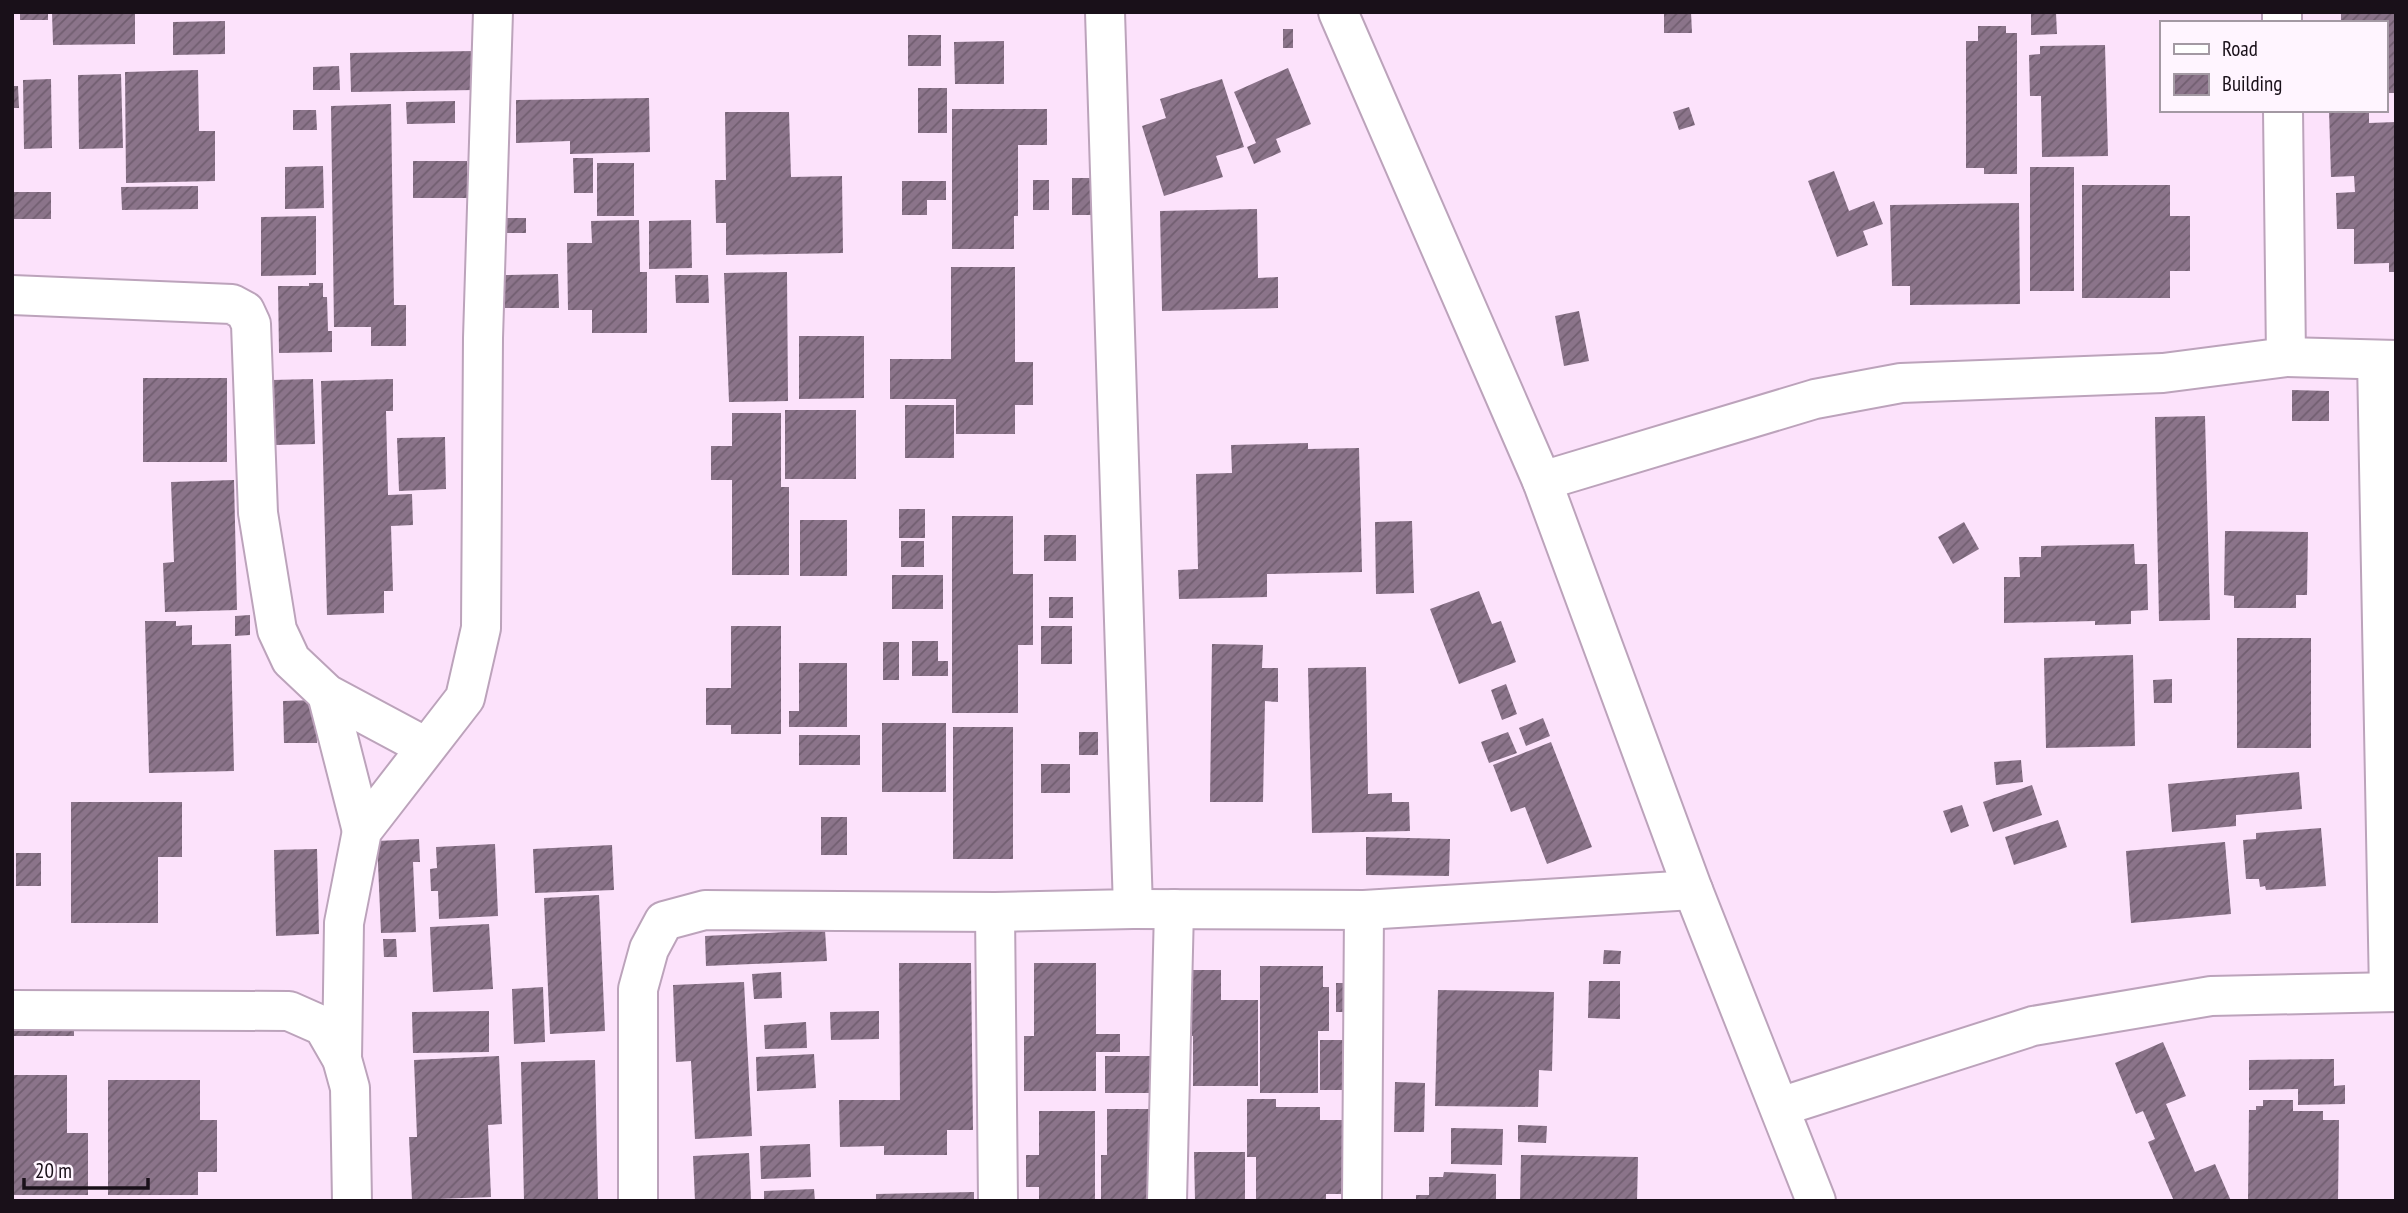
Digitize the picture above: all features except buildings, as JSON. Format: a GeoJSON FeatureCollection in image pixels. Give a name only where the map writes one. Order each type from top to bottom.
{"type":"FeatureCollection","features":[{"type":"Feature","properties":{"kind":"street"},"geometry":{"type":"LineString","coordinates":[[362,831],[465,698],[481,628],[483,338],[493,12]]}},
{"type":"Feature","properties":{"kind":"street"},"geometry":{"type":"LineString","coordinates":[[1105,12],[1133,909]]}},
{"type":"Feature","properties":{"kind":"street"},"geometry":{"type":"LineString","coordinates":[[1338,12],[1542,481],[1693,890],[1816,1201]]}},
{"type":"Feature","properties":{"kind":"street"},"geometry":{"type":"LineString","coordinates":[[2283,112],[2286,357]]}},
{"type":"Feature","properties":{"kind":"street"},"geometry":{"type":"LineString","coordinates":[[12,295],[232,304],[245,310],[251,324],[258,513],[277,630],[291,660],[327,694],[426,747]]}},
{"type":"Feature","properties":{"kind":"street"},"geometry":{"type":"LineString","coordinates":[[1542,481],[1815,399],[1901,383],[2164,373],[2286,357],[2386,360],[2393,992],[2211,996],[2033,1026],[1780,1107]]}},
{"type":"Feature","properties":{"kind":"street"},"geometry":{"type":"LineString","coordinates":[[327,694],[362,831],[344,923],[342,1059]]}},
{"type":"Feature","properties":{"kind":"street"},"geometry":{"type":"LineString","coordinates":[[638,1201],[638,989],[649,949],[664,921],[705,910],[1364,910],[1693,890]]}},
{"type":"Feature","properties":{"kind":"street"},"geometry":{"type":"LineString","coordinates":[[1167,1201],[1174,909]]}},
{"type":"Feature","properties":{"kind":"street"},"geometry":{"type":"LineString","coordinates":[[1362,1201],[1364,910]]}},
{"type":"Feature","properties":{"kind":"street"},"geometry":{"type":"LineString","coordinates":[[995,912],[998,1201]]}},
{"type":"Feature","properties":{"kind":"street"},"geometry":{"type":"LineString","coordinates":[[12,1010],[289,1011],[323,1026],[342,1059],[350,1088],[352,1201]]}}]}
